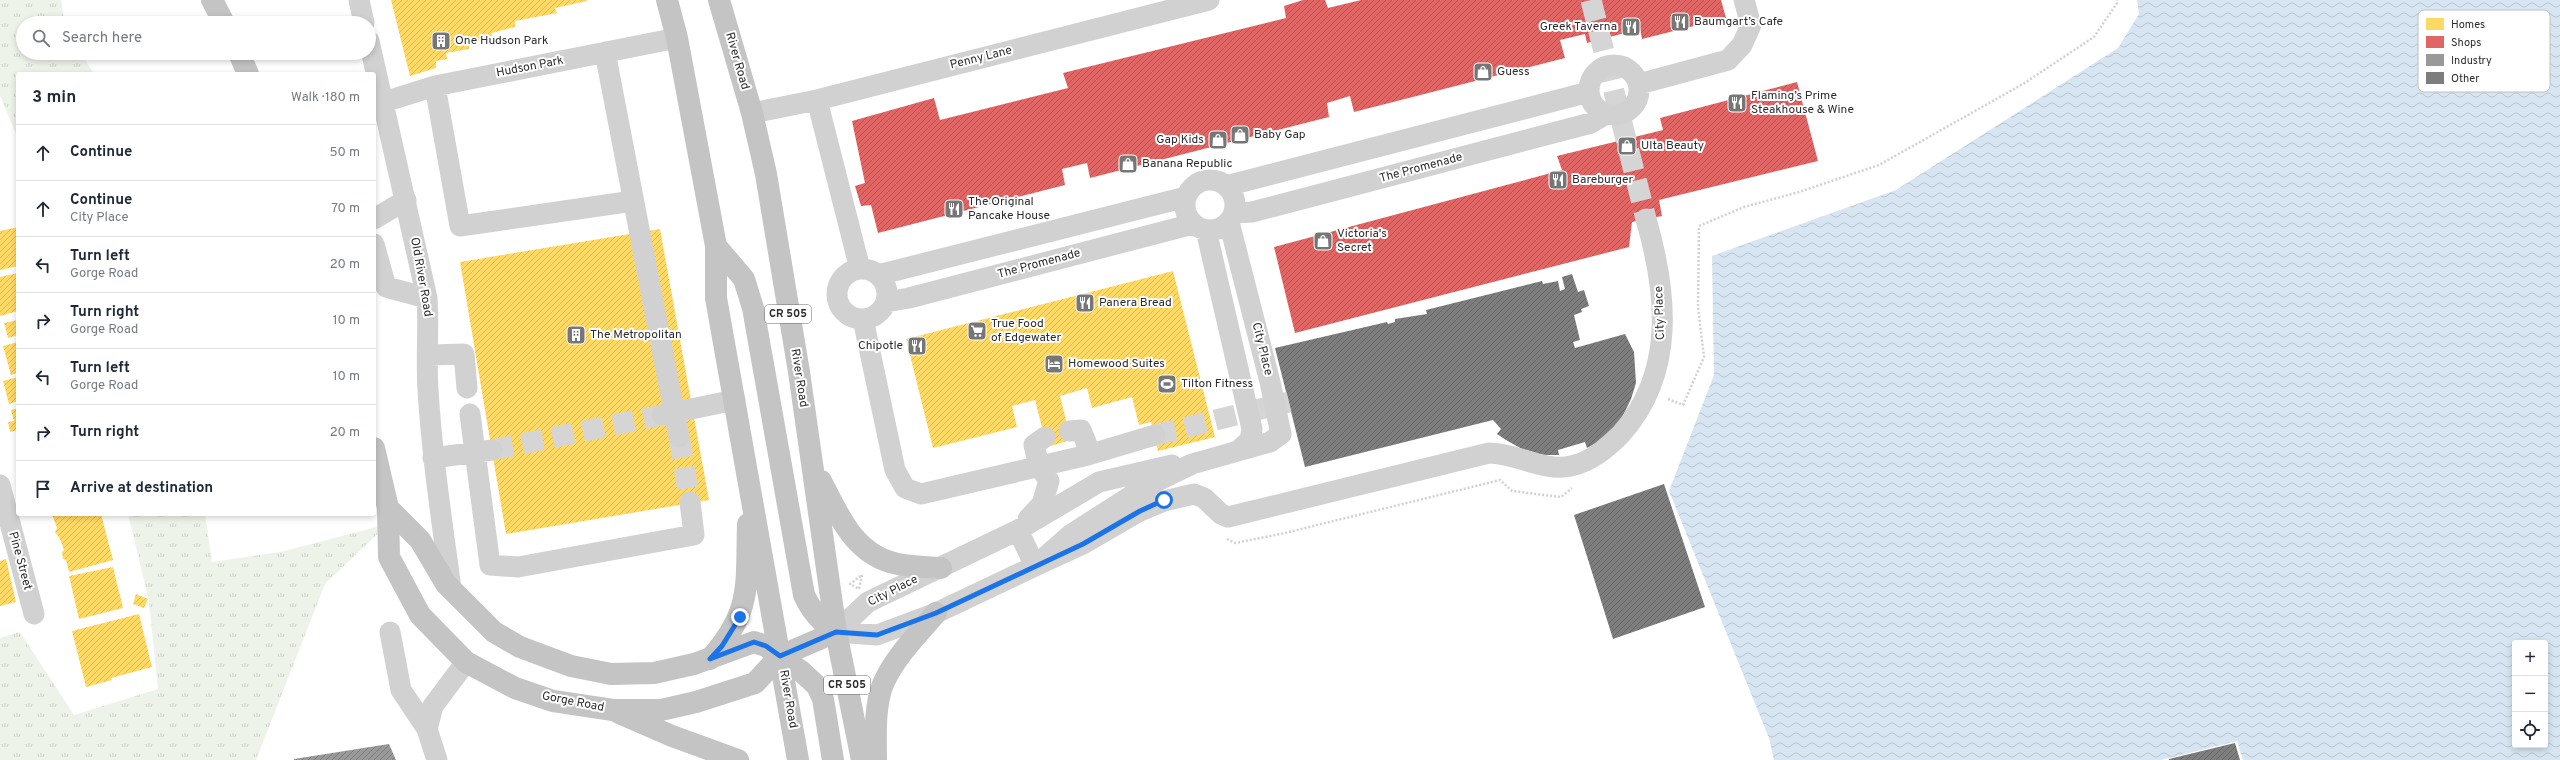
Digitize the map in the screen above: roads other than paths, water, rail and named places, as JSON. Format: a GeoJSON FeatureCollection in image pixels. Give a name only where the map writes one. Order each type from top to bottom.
{"type":"FeatureCollection","features":[{"type":"Feature","properties":{"kind":"main road"},"geometry":{"type":"LineString","coordinates":[[212,0],[220,16]]}},
{"type":"Feature","properties":{"kind":"main road","name":"River Road"},"geometry":{"type":"LineString","coordinates":[[667,0],[677,38],[716,246],[716,298],[749,477],[798,760]]}},
{"type":"Feature","properties":{"kind":"main road","name":"River Road"},"geometry":{"type":"LineString","coordinates":[[719,0],[752,113],[766,174],[812,463],[836,632],[862,760]]}},
{"type":"Feature","properties":{"kind":"main road"},"geometry":{"type":"LineString","coordinates":[[242,60],[247,72]]}},
{"type":"Feature","properties":{"kind":"main road"},"geometry":{"type":"LineString","coordinates":[[716,246],[744,279],[754,308],[804,596],[811,610],[821,622],[836,632]]}},
{"type":"Feature","properties":{"kind":"main road","name":"Gorge Road"},"geometry":{"type":"LineString","coordinates":[[376,457],[388,508],[389,557],[420,615],[466,662],[515,688],[553,701],[613,710],[661,710],[696,702],[755,683],[780,656],[836,632]]}},
{"type":"Feature","properties":{"kind":"main road"},"geometry":{"type":"LineString","coordinates":[[812,463],[850,536],[872,555],[898,564],[941,568]]}},
{"type":"Feature","properties":{"kind":"main road"},"geometry":{"type":"LineString","coordinates":[[710,659],[722,646],[740,617],[747,584],[749,477]]}},
{"type":"Feature","properties":{"kind":"main road"},"geometry":{"type":"LineString","coordinates":[[388,508],[420,540],[451,589],[494,632],[520,647],[570,666],[611,674],[654,673],[710,659],[754,642],[766,646],[814,684],[823,699],[833,760]]}},
{"type":"Feature","properties":{"kind":"main road"},"geometry":{"type":"LineString","coordinates":[[876,760],[877,718],[883,685],[905,649],[936,613]]}},
{"type":"Feature","properties":{"kind":"main road"},"geometry":{"type":"LineString","coordinates":[[613,710],[672,736],[738,760]]}},
{"type":"Feature","properties":{"kind":"street"},"geometry":{"type":"LineString","coordinates":[[358,0],[362,16]]}},
{"type":"Feature","properties":{"kind":"street","name":"Penny Lane"},"geometry":{"type":"LineString","coordinates":[[752,113],[817,100],[1209,0]]}},
{"type":"Feature","properties":{"kind":"street"},"geometry":{"type":"LineString","coordinates":[[1639,84],[1728,60],[1742,45],[1751,26],[1744,0]]}},
{"type":"Feature","properties":{"kind":"street","name":"Hudson Park"},"geometry":{"type":"LineString","coordinates":[[385,105],[435,86],[677,38]]}},
{"type":"Feature","properties":{"kind":"street"},"geometry":{"type":"LineString","coordinates":[[604,52],[633,201],[668,414],[679,437]]}},
{"type":"Feature","properties":{"kind":"street","name":"Old River Road"},"geometry":{"type":"LineString","coordinates":[[374,60],[427,298],[429,356],[428,388],[433,458],[451,589]]}},
{"type":"Feature","properties":{"kind":"street"},"geometry":{"type":"LineString","coordinates":[[1615,65],[1631,70],[1639,84],[1638,99],[1634,106],[1622,114],[1606,114],[1594,106],[1589,92],[1593,76],[1607,66],[1615,65]]}},
{"type":"Feature","properties":{"kind":"street"},"geometry":{"type":"LineString","coordinates":[[435,86],[460,226],[633,201]]}},
{"type":"Feature","properties":{"kind":"street"},"geometry":{"type":"LineString","coordinates":[[1226,186],[1589,92]]}},
{"type":"Feature","properties":{"kind":"street"},"geometry":{"type":"LineString","coordinates":[[817,100],[869,272],[884,283],[887,292],[886,302],[881,311],[873,317],[863,319],[854,318],[845,313],[839,305],[836,296],[842,277],[850,271],[869,272],[1186,197]]}},
{"type":"Feature","properties":{"kind":"street","name":"The Promenade"},"geometry":{"type":"LineString","coordinates":[[1231,218],[1591,123],[1606,114]]}},
{"type":"Feature","properties":{"kind":"street"},"geometry":{"type":"LineString","coordinates":[[1199,227],[1221,228],[1231,218],[1235,203],[1232,194],[1226,186],[1218,181],[1208,180],[1198,182],[1190,188],[1184,207],[1187,216],[1199,227],[1252,429],[1250,440],[1239,450]]}},
{"type":"Feature","properties":{"kind":"street"},"geometry":{"type":"LineString","coordinates":[[376,218],[406,200]]}},
{"type":"Feature","properties":{"kind":"street","name":"City Place"},"geometry":{"type":"LineString","coordinates":[[1035,566],[1070,535],[1133,495],[1192,464],[1270,442],[1281,434],[1231,218]]}},
{"type":"Feature","properties":{"kind":"street","name":"City Place"},"geometry":{"type":"LineString","coordinates":[[836,632],[877,635],[936,613],[1083,544],[1140,511],[1164,500],[1194,494],[1204,498],[1221,514],[1228,517],[1488,454],[1503,453],[1557,468],[1573,466],[1594,458],[1631,422],[1645,400],[1656,372],[1663,337],[1658,259],[1646,219]]}},
{"type":"Feature","properties":{"kind":"street","name":"The Promenade"},"geometry":{"type":"LineString","coordinates":[[886,302],[909,298],[1199,227]]}},
{"type":"Feature","properties":{"kind":"street"},"geometry":{"type":"LineString","coordinates":[[376,251],[386,287],[427,298]]}},
{"type":"Feature","properties":{"kind":"street"},"geometry":{"type":"LineString","coordinates":[[863,319],[896,470],[905,488],[921,494],[1088,455],[1155,435]]}},
{"type":"Feature","properties":{"kind":"street"},"geometry":{"type":"LineString","coordinates":[[429,356],[464,354],[467,388]]}},
{"type":"Feature","properties":{"kind":"street"},"geometry":{"type":"LineString","coordinates":[[668,414],[735,400]]}},
{"type":"Feature","properties":{"kind":"street"},"geometry":{"type":"LineString","coordinates":[[470,414],[482,451],[490,565],[518,567],[694,535],[690,502]]}},
{"type":"Feature","properties":{"kind":"street"},"geometry":{"type":"LineString","coordinates":[[1069,431],[1081,430],[1086,442],[1088,455]]}},
{"type":"Feature","properties":{"kind":"street"},"geometry":{"type":"LineString","coordinates":[[1035,566],[1018,530],[1042,504],[1049,481],[1039,466],[1034,444],[1045,437]]}},
{"type":"Feature","properties":{"kind":"street"},"geometry":{"type":"LineString","coordinates":[[433,458],[482,451]]}},
{"type":"Feature","properties":{"kind":"street","name":"City Place"},"geometry":{"type":"LineString","coordinates":[[836,632],[868,602],[1018,530],[1099,482],[1167,466],[1192,464]]}},
{"type":"Feature","properties":{"kind":"street","name":"Pine Street"},"geometry":{"type":"LineString","coordinates":[[0,485],[6,529],[34,614]]}},
{"type":"Feature","properties":{"kind":"street"},"geometry":{"type":"LineString","coordinates":[[390,632],[401,690],[427,729],[437,760]]}},
{"type":"Feature","properties":{"kind":"street"},"geometry":{"type":"LineString","coordinates":[[427,729],[433,706],[466,662]]}},
{"type":"Feature","properties":{"kind":"water"},"geometry":{"type":"Polygon","coordinates":[[[2137,0],[2560,0],[2560,760],[2243,760],[2237,741],[2161,760],[1774,760],[1769,738],[1669,491],[1714,375],[1712,256],[1896,190],[2118,48],[2139,14],[2137,0]]]}},
{"type":"Feature","properties":{"kind":"tunnel"},"geometry":{"type":"LineString","coordinates":[[1591,0],[1646,219]]}},
{"type":"Feature","properties":{"kind":"tunnel"},"geometry":{"type":"LineString","coordinates":[[1155,435],[1289,402]]}},
{"type":"Feature","properties":{"kind":"tunnel"},"geometry":{"type":"LineString","coordinates":[[492,450],[662,415]]}},
{"type":"Feature","properties":{"kind":"tunnel"},"geometry":{"type":"LineString","coordinates":[[679,437],[690,502]]}},
{"type":"Feature","properties":{"kind":"place","name":"Baumgart’s Cafe"},"geometry":{"type":"Point","coordinates":[1680,22]}},
{"type":"Feature","properties":{"kind":"place","name":"Greek Taverna"},"geometry":{"type":"Point","coordinates":[1631,27]}},
{"type":"Feature","properties":{"kind":"place","name":"One Hudson Park"},"geometry":{"type":"Point","coordinates":[441,41]}},
{"type":"Feature","properties":{"kind":"place","name":"Guess"},"geometry":{"type":"Point","coordinates":[1483,72]}},
{"type":"Feature","properties":{"kind":"place","name":"Flaming’s Prime Steakhouse & Wine"},"geometry":{"type":"Point","coordinates":[1737,103]}},
{"type":"Feature","properties":{"kind":"place","name":"Baby Gap"},"geometry":{"type":"Point","coordinates":[1240,135]}},
{"type":"Feature","properties":{"kind":"place","name":"Gap Kids"},"geometry":{"type":"Point","coordinates":[1218,140]}},
{"type":"Feature","properties":{"kind":"place","name":"Ulta Beauty"},"geometry":{"type":"Point","coordinates":[1627,146]}},
{"type":"Feature","properties":{"kind":"place","name":"Banana Republic"},"geometry":{"type":"Point","coordinates":[1128,164]}},
{"type":"Feature","properties":{"kind":"place","name":"Bareburger"},"geometry":{"type":"Point","coordinates":[1558,180]}},
{"type":"Feature","properties":{"kind":"place","name":"The Original Pancake House"},"geometry":{"type":"Point","coordinates":[954,209]}},
{"type":"Feature","properties":{"kind":"place","name":"Victoria's Secret"},"geometry":{"type":"Point","coordinates":[1323,241]}},
{"type":"Feature","properties":{"kind":"place","name":"Panera Bread"},"geometry":{"type":"Point","coordinates":[1085,303]}},
{"type":"Feature","properties":{"kind":"place","name":"True Food of Edgewater"},"geometry":{"type":"Point","coordinates":[977,331]}},
{"type":"Feature","properties":{"kind":"place","name":"The Metropolitan"},"geometry":{"type":"Point","coordinates":[576,335]}},
{"type":"Feature","properties":{"kind":"place","name":"Chipotle"},"geometry":{"type":"Point","coordinates":[917,346]}},
{"type":"Feature","properties":{"kind":"place","name":"Homewood Suites"},"geometry":{"type":"Point","coordinates":[1054,364]}},
{"type":"Feature","properties":{"kind":"place","name":"Tilton Fitness"},"geometry":{"type":"Point","coordinates":[1167,384]}}]}
